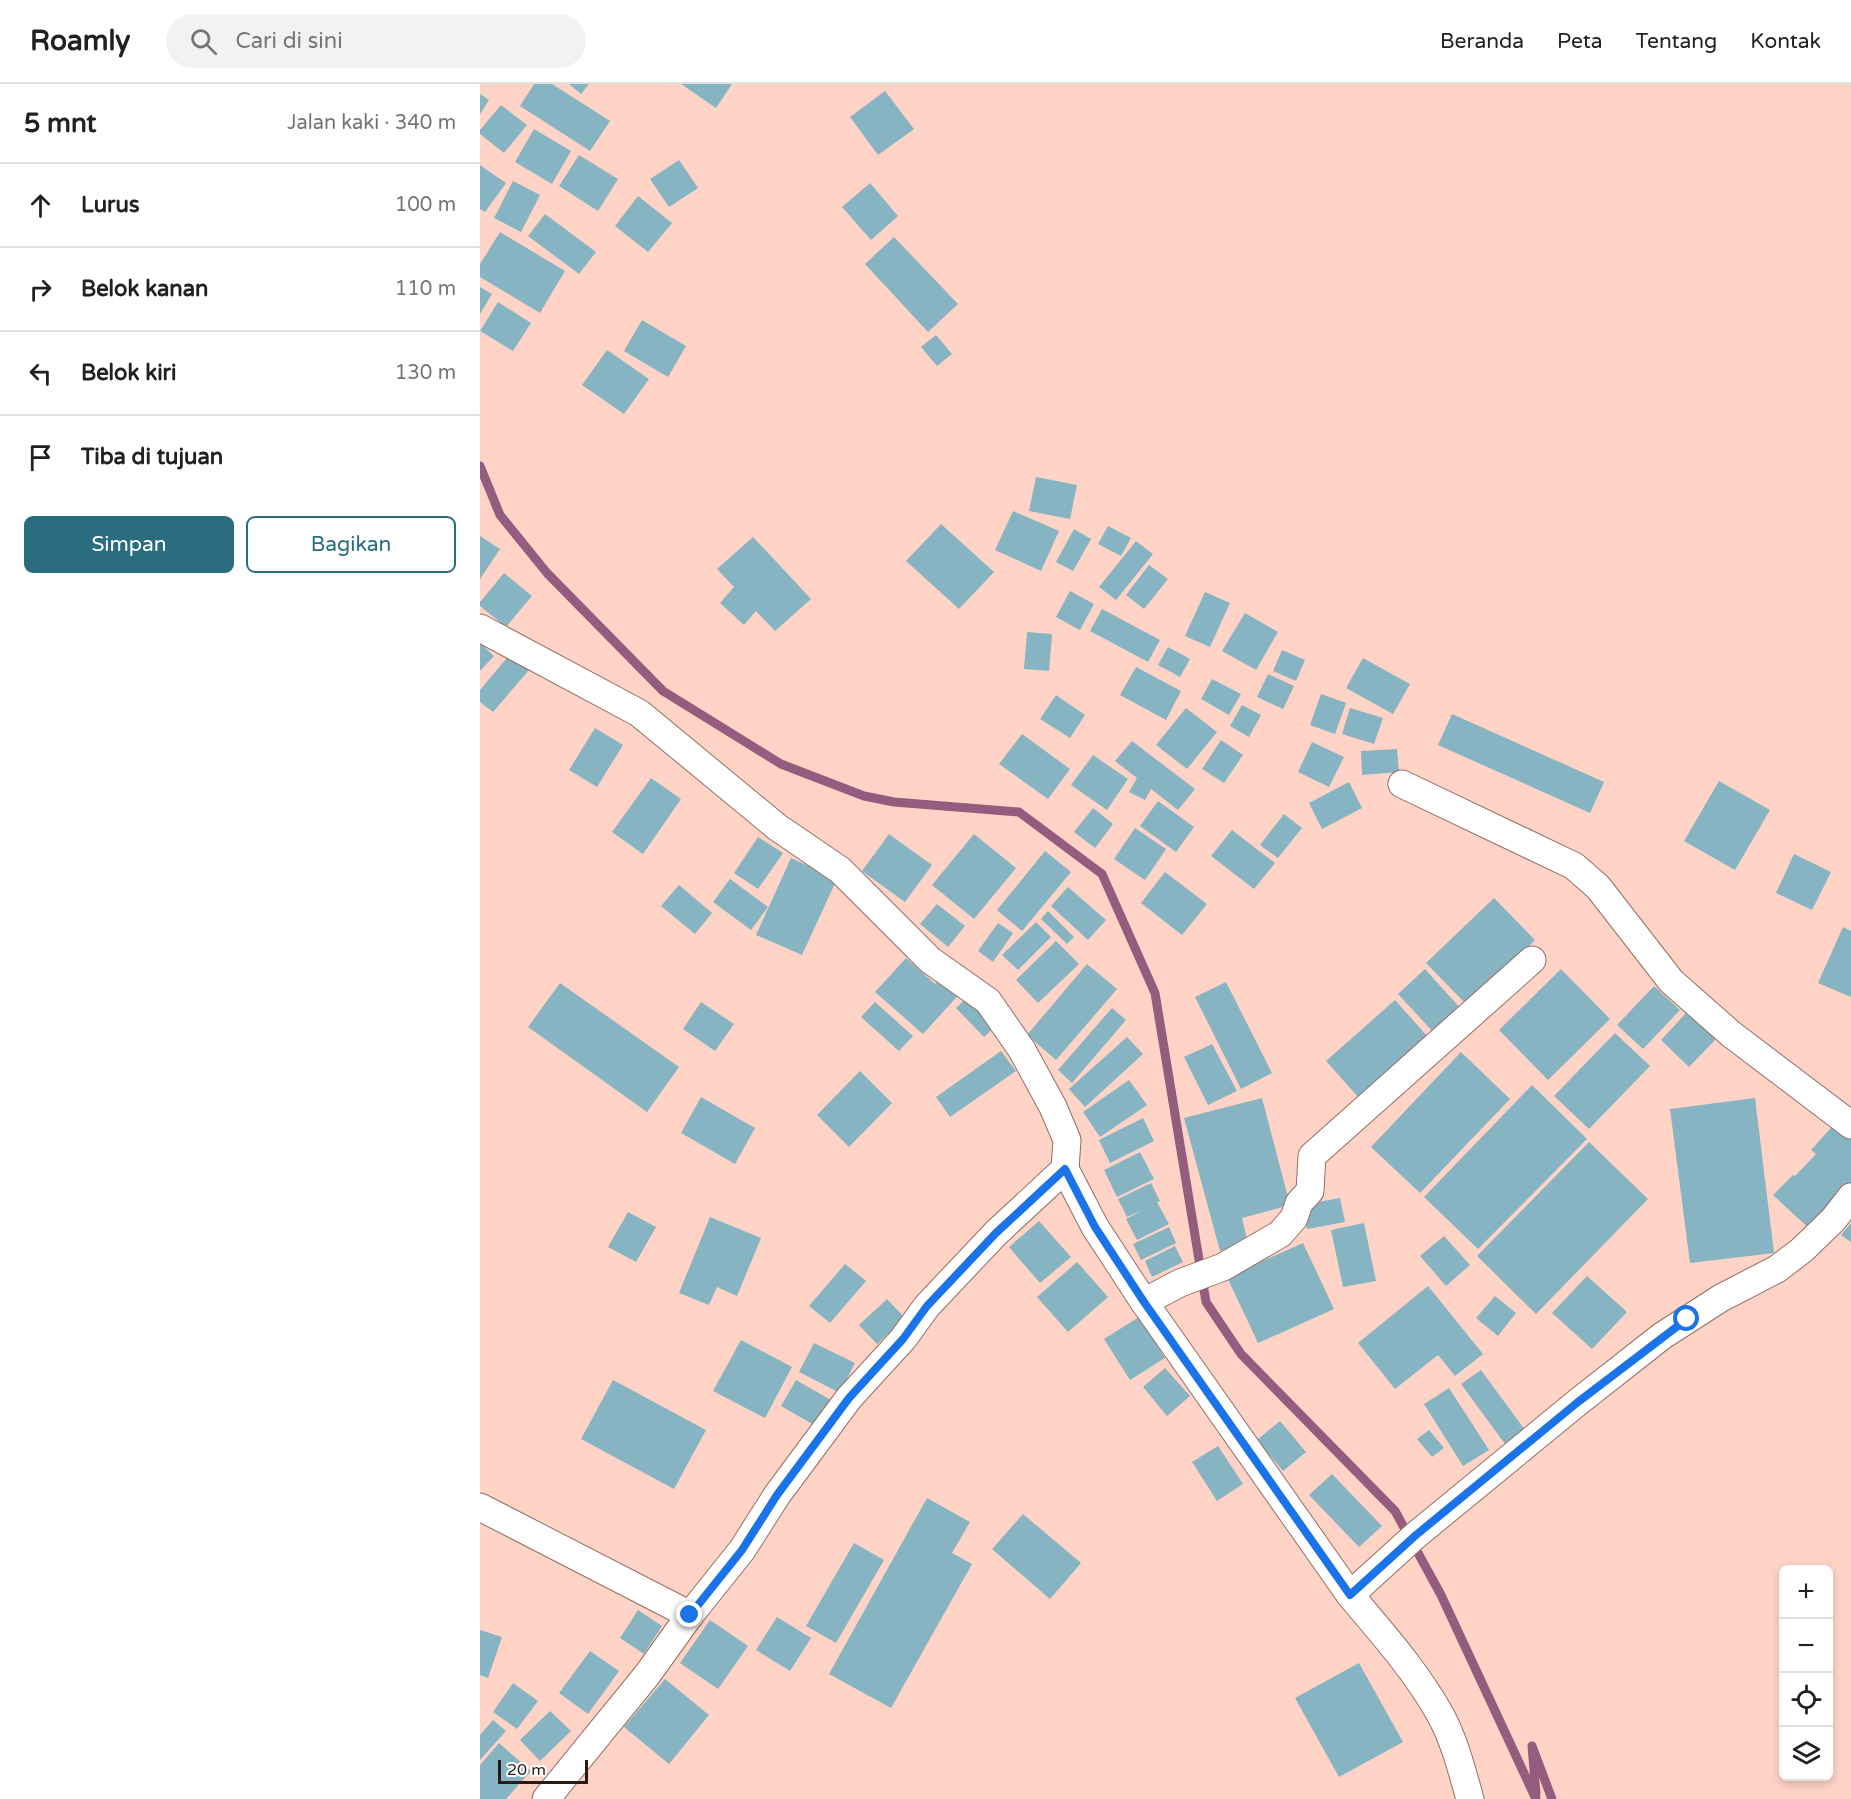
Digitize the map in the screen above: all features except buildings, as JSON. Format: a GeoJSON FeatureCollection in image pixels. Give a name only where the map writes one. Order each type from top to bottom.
{"type":"FeatureCollection","features":[{"type":"Feature","properties":{"kind":"street"},"geometry":{"type":"LineString","coordinates":[[480,628],[639,713],[777,827],[840,870],[930,960],[988,1001],[1022,1050],[1053,1107],[1067,1140],[1065,1169],[1095,1227],[1144,1302],[1350,1595],[1409,1667],[1441,1717],[1458,1757],[1470,1799]]}},
{"type":"Feature","properties":{"kind":"street"},"geometry":{"type":"LineString","coordinates":[[1402,784],[1574,866],[1598,887],[1671,981],[1731,1034],[1851,1125]]}},
{"type":"Feature","properties":{"kind":"street"},"geometry":{"type":"LineString","coordinates":[[1144,1302],[1180,1283],[1223,1267],[1280,1234],[1294,1218],[1299,1203],[1310,1191],[1312,1155],[1532,960]]}},
{"type":"Feature","properties":{"kind":"street"},"geometry":{"type":"LineString","coordinates":[[546,1799],[647,1675],[690,1615],[742,1550],[777,1495],[849,1398],[903,1339],[927,1306],[996,1233],[1065,1169]]}},
{"type":"Feature","properties":{"kind":"street"},"geometry":{"type":"LineString","coordinates":[[1350,1595],[1416,1535],[1662,1336],[1721,1298],[1786,1263],[1833,1220],[1851,1197]]}},
{"type":"Feature","properties":{"kind":"street"},"geometry":{"type":"LineString","coordinates":[[480,1507],[690,1615]]}},
{"type":"Feature","properties":{"kind":"waterway"},"geometry":{"type":"LineString","coordinates":[[480,466],[500,515],[547,573],[663,691],[781,764],[864,796],[894,802],[1019,812],[1102,874],[1155,993],[1206,1302],[1241,1354],[1395,1511],[1441,1595],[1536,1799]]}},
{"type":"Feature","properties":{"kind":"waterway"},"geometry":{"type":"LineString","coordinates":[[1536,1794],[1532,1746],[1552,1799]]}},
{"type":"Feature","properties":{"kind":"route"},"geometry":{"type":"LineString","coordinates":[[690,1615],[742,1550],[777,1495],[849,1398],[903,1339],[927,1306],[996,1233],[1065,1169],[1095,1227],[1144,1302],[1350,1595],[1416,1535],[1578,1402],[1687,1319]]}}]}
